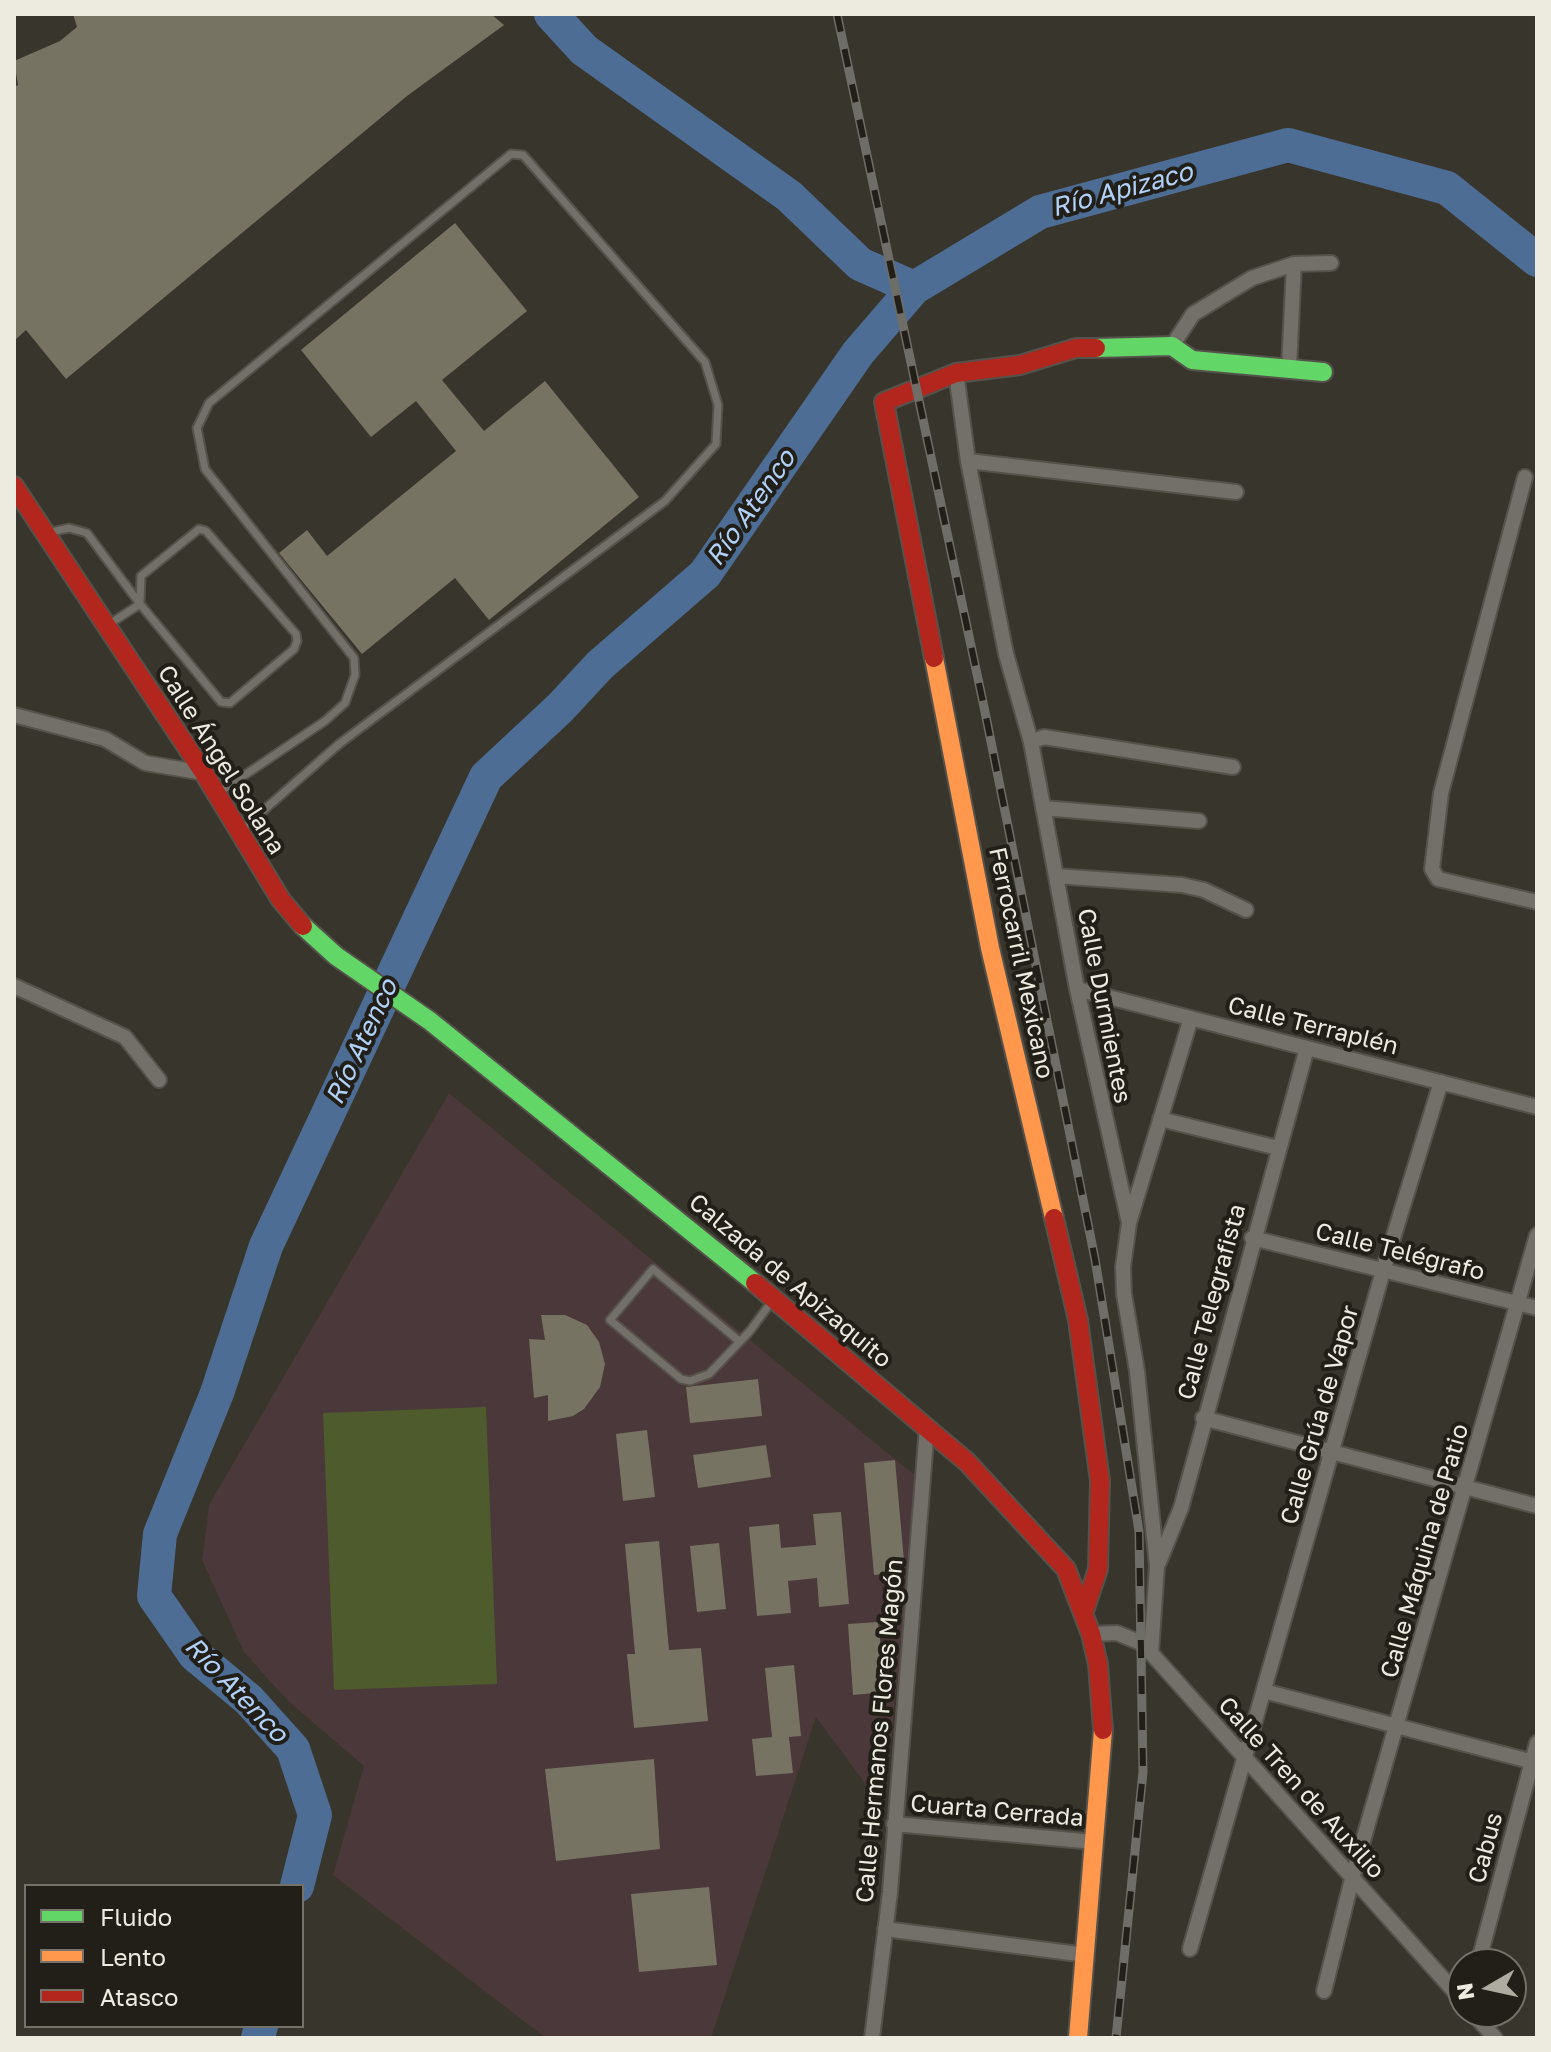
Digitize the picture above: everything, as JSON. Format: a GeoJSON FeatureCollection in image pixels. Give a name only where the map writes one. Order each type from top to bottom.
{"type":"FeatureCollection","features":[{"type":"Feature","properties":{"kind":"main road"},"geometry":{"type":"LineString","coordinates":[[1172,346],[1192,360],[1323,372]]}},
{"type":"Feature","properties":{"kind":"main road","name":"Ferrocarril Mexicano"},"geometry":{"type":"LineString","coordinates":[[1084,1611],[1098,1569],[1100,1481],[1078,1320],[990,948],[884,402],[956,373],[1020,365],[1076,348],[1172,346]]}},
{"type":"Feature","properties":{"kind":"main road","name":"Calle Ángel Solana"},"geometry":{"type":"LineString","coordinates":[[14,486],[204,773],[281,900],[336,956],[430,1021]]}},
{"type":"Feature","properties":{"kind":"main road","name":"Calzada de Apizaquito"},"geometry":{"type":"LineString","coordinates":[[430,1021],[927,1427],[967,1462],[1066,1569],[1091,1634],[1099,1675],[1103,1730],[1078,2038]]}},
{"type":"Feature","properties":{"kind":"street"},"geometry":{"type":"LineString","coordinates":[[1172,346],[1193,314],[1208,301],[1252,278],[1294,264],[1331,263]]}},
{"type":"Feature","properties":{"kind":"street"},"geometry":{"type":"LineString","coordinates":[[1289,368],[1294,264]]}},
{"type":"Feature","properties":{"kind":"street","name":"Calle Durmientes"},"geometry":{"type":"LineString","coordinates":[[956,373],[968,461],[1006,654],[1031,742],[1077,989],[1129,1223],[1123,1267],[1124,1294],[1137,1371],[1157,1566],[1151,1653]]}},
{"type":"Feature","properties":{"kind":"street"},"geometry":{"type":"LineString","coordinates":[[968,461],[1236,492]]}},
{"type":"Feature","properties":{"kind":"street"},"geometry":{"type":"LineString","coordinates":[[1525,477],[1441,793],[1432,869],[1438,879],[1537,902]]}},
{"type":"Feature","properties":{"kind":"street"},"geometry":{"type":"LineString","coordinates":[[14,715],[105,739],[145,763],[204,773]]}},
{"type":"Feature","properties":{"kind":"street"},"geometry":{"type":"LineString","coordinates":[[1031,742],[1044,737],[1233,767]]}},
{"type":"Feature","properties":{"kind":"street"},"geometry":{"type":"LineString","coordinates":[[1043,808],[1199,821]]}},
{"type":"Feature","properties":{"kind":"street"},"geometry":{"type":"LineString","coordinates":[[1056,876],[1182,885],[1204,890],[1246,910]]}},
{"type":"Feature","properties":{"kind":"street"},"geometry":{"type":"LineString","coordinates":[[14,986],[108,1026],[125,1037],[159,1080]]}},
{"type":"Feature","properties":{"kind":"street","name":"Calle Terraplén"},"geometry":{"type":"LineString","coordinates":[[1077,989],[1537,1107]]}},
{"type":"Feature","properties":{"kind":"street"},"geometry":{"type":"LineString","coordinates":[[1129,1223],[1191,1018]]}},
{"type":"Feature","properties":{"kind":"street","name":"Calle Telegrafista"},"geometry":{"type":"LineString","coordinates":[[1157,1566],[1181,1508],[1252,1238],[1307,1048]]}},
{"type":"Feature","properties":{"kind":"street","name":"Calle Grúa de Vapor"},"geometry":{"type":"LineString","coordinates":[[1190,1949],[1383,1271],[1441,1082]]}},
{"type":"Feature","properties":{"kind":"street"},"geometry":{"type":"LineString","coordinates":[[1160,1119],[1278,1148]]}},
{"type":"Feature","properties":{"kind":"street","name":"Calle Máquina de Patio"},"geometry":{"type":"LineString","coordinates":[[1324,1991],[1352,1879],[1537,1235]]}},
{"type":"Feature","properties":{"kind":"street","name":"Calle Telégrafo"},"geometry":{"type":"LineString","coordinates":[[1252,1238],[1537,1308]]}},
{"type":"Feature","properties":{"kind":"street"},"geometry":{"type":"LineString","coordinates":[[1203,1418],[1537,1506]]}},
{"type":"Feature","properties":{"kind":"street","name":"Calle Hermanos Flores Magón"},"geometry":{"type":"LineString","coordinates":[[872,2038],[885,1929],[927,1427]]}},
{"type":"Feature","properties":{"kind":"street","name":"Calle Tren de Auxilio"},"geometry":{"type":"LineString","coordinates":[[1091,1634],[1117,1633],[1141,1643],[1447,1983]]}},
{"type":"Feature","properties":{"kind":"street"},"geometry":{"type":"LineString","coordinates":[[1264,1691],[1534,1762]]}},
{"type":"Feature","properties":{"kind":"street","name":"Cabus"},"geometry":{"type":"LineString","coordinates":[[1482,1948],[1537,1743]]}},
{"type":"Feature","properties":{"kind":"street","name":"Cuarta Cerrada"},"geometry":{"type":"LineString","coordinates":[[894,1824],[1095,1842]]}},
{"type":"Feature","properties":{"kind":"street"},"geometry":{"type":"LineString","coordinates":[[885,1929],[1086,1955]]}},
{"type":"Feature","properties":{"kind":"lane"},"geometry":{"type":"LineString","coordinates":[[216,794],[325,721],[345,703],[355,675],[354,658],[205,469],[197,428],[209,403],[511,154],[523,155],[705,362],[718,405],[716,444],[665,501],[339,744],[240,832]]}},
{"type":"Feature","properties":{"kind":"lane"},"geometry":{"type":"LineString","coordinates":[[46,534],[69,528],[87,533],[140,604],[221,702],[230,703],[294,649],[297,641],[296,634],[206,531],[199,529],[141,576],[140,604]]}},
{"type":"Feature","properties":{"kind":"lane"},"geometry":{"type":"LineString","coordinates":[[107,627],[140,604]]}},
{"type":"Feature","properties":{"kind":"lane"},"geometry":{"type":"LineString","coordinates":[[739,1341],[653,1269],[610,1320],[681,1379],[690,1381],[709,1374],[739,1341],[774,1299]]}},
{"type":"Feature","properties":{"kind":"shaded area"},"geometry":{"type":"Polygon","coordinates":[[[449,1093],[918,1478],[884,1809],[816,1717],[711,2038],[546,2038],[333,1875],[364,1766],[288,1701],[244,1652],[202,1560],[209,1505],[449,1093]]]}},
{"type":"Feature","properties":{"kind":"green space"},"geometry":{"type":"Polygon","coordinates":[[[486,1407],[497,1684],[334,1690],[323,1413],[486,1407]]]}},
{"type":"Feature","properties":{"kind":"building"},"geometry":{"type":"Polygon","coordinates":[[[73,14],[491,14],[504,25],[407,96],[66,379],[26,330],[14,341],[14,87],[18,85],[14,61],[60,41],[77,27],[73,14]]]}},
{"type":"Feature","properties":{"kind":"building"},"geometry":{"type":"Polygon","coordinates":[[[455,223],[527,311],[442,380],[484,431],[545,381],[639,497],[489,620],[455,578],[362,654],[279,553],[307,530],[327,556],[456,451],[416,401],[371,437],[301,350],[455,223]]]}},
{"type":"Feature","properties":{"kind":"building"},"geometry":{"type":"Polygon","coordinates":[[[541,1315],[565,1315],[587,1325],[599,1342],[605,1364],[600,1387],[584,1409],[573,1416],[548,1421],[548,1395],[534,1398],[529,1339],[545,1340],[541,1315]]]}},
{"type":"Feature","properties":{"kind":"building"},"geometry":{"type":"Polygon","coordinates":[[[758,1379],[762,1416],[690,1423],[686,1387],[758,1379]]]}},
{"type":"Feature","properties":{"kind":"building"},"geometry":{"type":"Polygon","coordinates":[[[647,1430],[655,1497],[623,1501],[616,1434],[647,1430]]]}},
{"type":"Feature","properties":{"kind":"building"},"geometry":{"type":"Polygon","coordinates":[[[766,1445],[771,1477],[698,1488],[693,1455],[766,1445]]]}},
{"type":"Feature","properties":{"kind":"building"},"geometry":{"type":"Polygon","coordinates":[[[895,1460],[905,1572],[874,1575],[864,1463],[895,1460]]]}},
{"type":"Feature","properties":{"kind":"building"},"geometry":{"type":"Polygon","coordinates":[[[841,1512],[849,1604],[819,1607],[817,1578],[788,1581],[791,1613],[757,1616],[749,1527],[779,1524],[781,1548],[816,1545],[813,1514],[841,1512]]]}},
{"type":"Feature","properties":{"kind":"building"},"geometry":{"type":"Polygon","coordinates":[[[659,1541],[669,1650],[701,1648],[708,1721],[634,1728],[627,1654],[635,1654],[625,1544],[659,1541]]]}},
{"type":"Feature","properties":{"kind":"building"},"geometry":{"type":"Polygon","coordinates":[[[719,1543],[726,1609],[697,1612],[690,1546],[719,1543]]]}},
{"type":"Feature","properties":{"kind":"building"},"geometry":{"type":"Polygon","coordinates":[[[878,1622],[886,1692],[853,1695],[848,1624],[878,1622]]]}},
{"type":"Feature","properties":{"kind":"building"},"geometry":{"type":"Polygon","coordinates":[[[794,1665],[801,1736],[789,1737],[793,1773],[756,1776],[752,1739],[772,1737],[765,1668],[794,1665]]]}},
{"type":"Feature","properties":{"kind":"building"},"geometry":{"type":"Polygon","coordinates":[[[654,1759],[660,1849],[556,1861],[545,1769],[654,1759]]]}},
{"type":"Feature","properties":{"kind":"building"},"geometry":{"type":"Polygon","coordinates":[[[709,1887],[717,1965],[639,1972],[631,1894],[709,1887]]]}},
{"type":"Feature","properties":{"kind":"waterway","name":"Río Apizaco"},"geometry":{"type":"LineString","coordinates":[[551,14],[584,50],[789,196],[860,264],[914,288]]}},
{"type":"Feature","properties":{"kind":"waterway","name":"Río Atenco"},"geometry":{"type":"LineString","coordinates":[[298,1884],[315,1815],[293,1749],[249,1700],[195,1655],[154,1596],[160,1534],[217,1393],[266,1246],[486,777],[560,708],[600,665],[705,574],[858,353],[914,288],[1040,212],[1288,145],[1447,188],[1537,260]]}},
{"type":"Feature","properties":{"kind":"waterway","name":"Río Atenco"},"geometry":{"type":"LineString","coordinates":[[258,2038],[260,2028]]}},
{"type":"Feature","properties":{"kind":"railway"},"geometry":{"type":"LineString","coordinates":[[837,14],[984,707],[1095,1259],[1139,1531],[1143,1772],[1116,2038]]}},
{"type":"Feature","properties":{"kind":"traffic: fast"},"geometry":{"type":"LineString","coordinates":[[1096,348],[1172,346],[1192,360],[1323,372]]}},
{"type":"Feature","properties":{"kind":"traffic: fast"},"geometry":{"type":"LineString","coordinates":[[303,926],[336,956],[430,1021],[755,1283]]}},
{"type":"Feature","properties":{"kind":"traffic: slow"},"geometry":{"type":"LineString","coordinates":[[934,658],[990,948],[1054,1218]]}},
{"type":"Feature","properties":{"kind":"traffic: slow"},"geometry":{"type":"LineString","coordinates":[[1078,2038],[1103,1730]]}},
{"type":"Feature","properties":{"kind":"traffic: jam"},"geometry":{"type":"LineString","coordinates":[[934,658],[884,402],[956,373],[1020,365],[1076,348],[1096,348]]}},
{"type":"Feature","properties":{"kind":"traffic: jam"},"geometry":{"type":"LineString","coordinates":[[14,486],[204,773],[281,900],[303,926]]}},
{"type":"Feature","properties":{"kind":"traffic: jam"},"geometry":{"type":"LineString","coordinates":[[1054,1218],[1078,1320],[1100,1481],[1098,1569],[1084,1611]]}},
{"type":"Feature","properties":{"kind":"traffic: jam"},"geometry":{"type":"LineString","coordinates":[[755,1283],[967,1462],[1066,1569],[1091,1634],[1098,1664],[1103,1730]]}}]}
